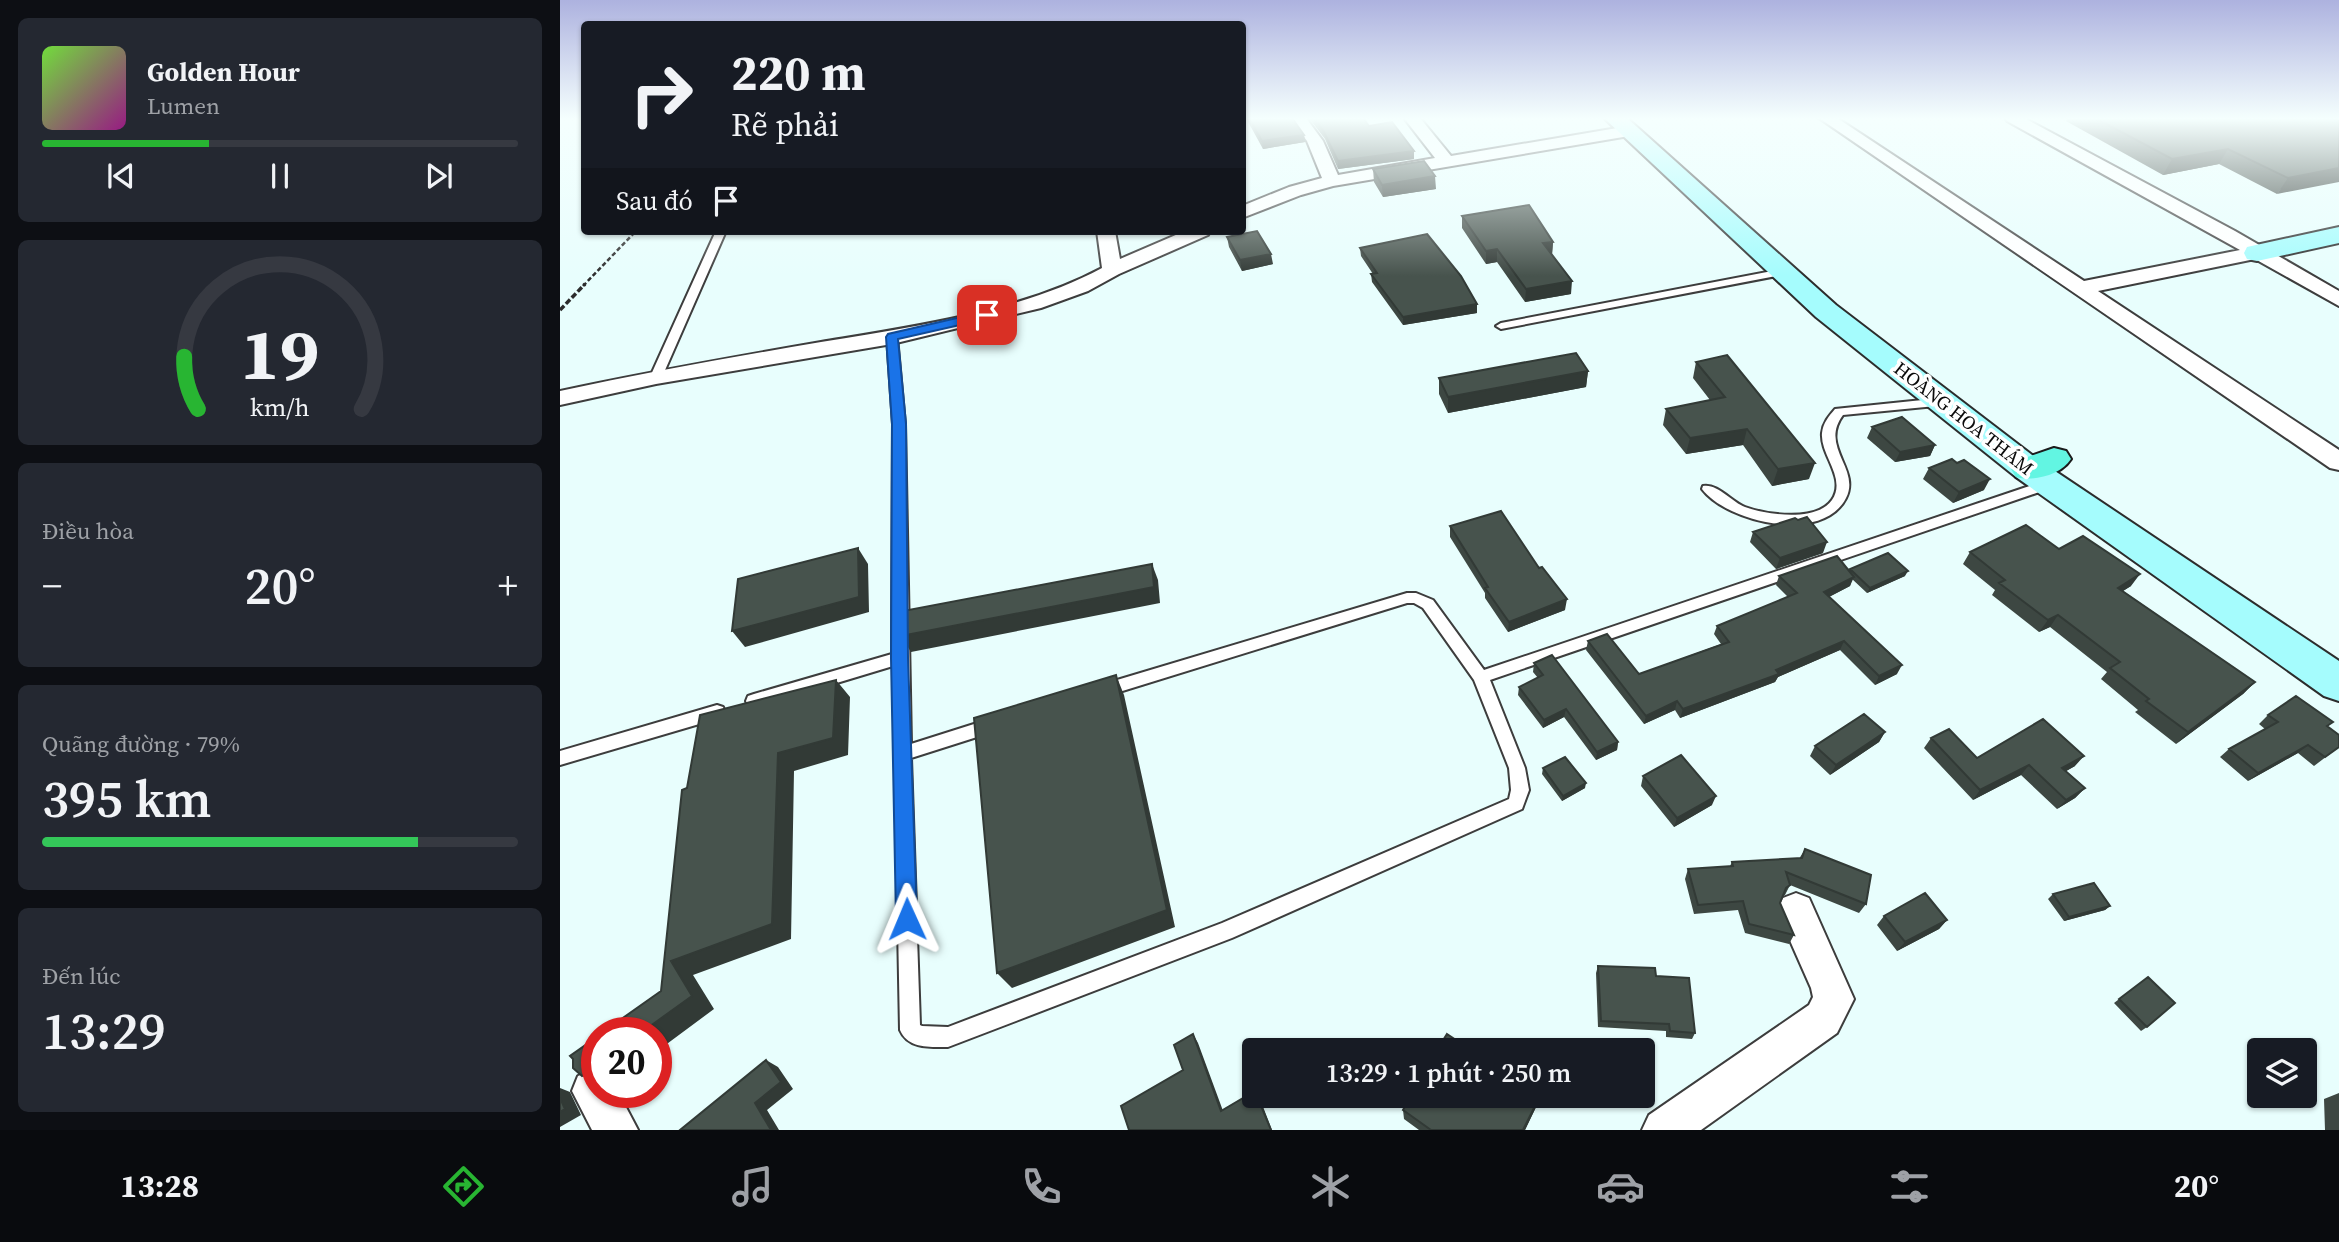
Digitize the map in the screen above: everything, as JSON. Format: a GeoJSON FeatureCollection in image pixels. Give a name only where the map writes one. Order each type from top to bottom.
{"type":"FeatureCollection","features":[{"type":"Feature","properties":{"kind":"main road","name":"HOÀNG HOA THÁM"},"geometry":{"type":"LineString","coordinates":[[1678,171],[1826,311],[1942,402],[2044,470],[2339,684]]}},
{"type":"Feature","properties":{"kind":"main road","name":"HOÀNG HOA THÁM"},"geometry":{"type":"LineString","coordinates":[[1689,171],[1749,218],[2044,470],[2148,527],[2339,654]]}},
{"type":"Feature","properties":{"kind":"main road"},"geometry":{"type":"LineString","coordinates":[[2257,253],[2339,234]]}},
{"type":"Feature","properties":{"kind":"street"},"geometry":{"type":"LineString","coordinates":[[1328,171],[1332,181]]}},
{"type":"Feature","properties":{"kind":"street"},"geometry":{"type":"LineString","coordinates":[[1246,211],[1295,191],[1332,181],[1391,171]]}},
{"type":"Feature","properties":{"kind":"street"},"geometry":{"type":"LineString","coordinates":[[1905,171],[2339,462]]}},
{"type":"Feature","properties":{"kind":"street"},"geometry":{"type":"LineString","coordinates":[[2108,171],[2339,300]]}},
{"type":"Feature","properties":{"kind":"street"},"geometry":{"type":"LineString","coordinates":[[1107,235],[1112,270]]}},
{"type":"Feature","properties":{"kind":"street"},"geometry":{"type":"LineString","coordinates":[[560,398],[656,377],[892,337],[1034,304],[1081,287],[1112,270],[1192,235]]}},
{"type":"Feature","properties":{"kind":"street"},"geometry":{"type":"LineString","coordinates":[[2080,288],[2257,253]]}},
{"type":"Feature","properties":{"kind":"street"},"geometry":{"type":"LineString","coordinates":[[1664,1130],[1823,1019],[1834,999],[1796,911]]}},
{"type":"Feature","properties":{"kind":"street"},"geometry":{"type":"LineString","coordinates":[[603,1108],[616,1130]]}},
{"type":"Feature","properties":{"kind":"lane"},"geometry":{"type":"LineString","coordinates":[[656,377],[719,235]]}},
{"type":"Feature","properties":{"kind":"lane"},"geometry":{"type":"LineString","coordinates":[[1501,326],[1783,272]]}},
{"type":"Feature","properties":{"kind":"lane"},"geometry":{"type":"LineString","coordinates":[[892,337],[899,424],[900,658],[910,1030],[919,1036],[948,1037],[1225,932],[1516,804],[1520,790],[1517,768],[1481,677],[1428,604],[1416,598],[1407,598],[1093,694]]}},
{"type":"Feature","properties":{"kind":"lane"},"geometry":{"type":"LineString","coordinates":[[1708,489],[1730,505],[1766,517],[1784,520],[1807,518],[1827,511],[1838,503],[1842,492],[1842,473],[1828,444],[1831,420],[1839,412],[1942,402]]}},
{"type":"Feature","properties":{"kind":"lane"},"geometry":{"type":"LineString","coordinates":[[1481,677],[2044,470]]}},
{"type":"Feature","properties":{"kind":"lane"},"geometry":{"type":"LineString","coordinates":[[560,758],[900,658]]}},
{"type":"Feature","properties":{"kind":"lane"},"geometry":{"type":"LineString","coordinates":[[902,754],[1004,722]]}},
{"type":"Feature","properties":{"kind":"path"},"geometry":{"type":"LineString","coordinates":[[560,310],[632,235]]}},
{"type":"Feature","properties":{"kind":"building"},"geometry":{"type":"Polygon","coordinates":[[[1374,171],[1431,171],[1435,176],[1382,185],[1374,171]]]}},
{"type":"Feature","properties":{"kind":"building"},"geometry":{"type":"Polygon","coordinates":[[[2273,171],[2325,171],[2288,178],[2273,171]]]}},
{"type":"Feature","properties":{"kind":"building"},"geometry":{"type":"Polygon","coordinates":[[[1529,205],[1553,242],[1543,243],[1572,281],[1526,289],[1497,249],[1486,251],[1462,216],[1529,205]]]}},
{"type":"Feature","properties":{"kind":"building"},"geometry":{"type":"Polygon","coordinates":[[[1257,231],[1271,254],[1240,260],[1227,237],[1257,231]]]}},
{"type":"Feature","properties":{"kind":"building"},"geometry":{"type":"Polygon","coordinates":[[[1427,234],[1461,276],[1477,304],[1403,317],[1371,274],[1377,273],[1360,248],[1427,234]]]}},
{"type":"Feature","properties":{"kind":"building"},"geometry":{"type":"Polygon","coordinates":[[[1576,353],[1588,371],[1448,397],[1439,378],[1576,353]]]}},
{"type":"Feature","properties":{"kind":"building"},"geometry":{"type":"Polygon","coordinates":[[[1727,355],[1815,463],[1778,469],[1747,429],[1690,438],[1666,409],[1725,397],[1696,362],[1727,355]]]}},
{"type":"Feature","properties":{"kind":"building"},"geometry":{"type":"Polygon","coordinates":[[[1902,417],[1935,445],[1900,452],[1872,427],[1902,417]]]}},
{"type":"Feature","properties":{"kind":"building"},"geometry":{"type":"Polygon","coordinates":[[[1952,459],[1957,463],[1964,460],[1990,479],[1959,492],[1929,468],[1952,459]]]}},
{"type":"Feature","properties":{"kind":"building"},"geometry":{"type":"Polygon","coordinates":[[[1501,511],[1539,568],[1542,567],[1567,599],[1509,622],[1485,588],[1488,587],[1450,526],[1501,511]]]}},
{"type":"Feature","properties":{"kind":"building"},"geometry":{"type":"Polygon","coordinates":[[[1807,517],[1827,542],[1780,558],[1753,532],[1795,518],[1798,520],[1807,517]]]}},
{"type":"Feature","properties":{"kind":"building"},"geometry":{"type":"Polygon","coordinates":[[[2026,525],[2059,549],[2083,536],[2140,574],[2118,588],[2255,682],[2188,732],[2146,701],[2149,699],[2110,668],[2120,662],[2058,615],[2048,620],[1999,583],[2005,580],[1970,552],[2026,525]]]}},
{"type":"Feature","properties":{"kind":"building"},"geometry":{"type":"Polygon","coordinates":[[[858,548],[859,597],[732,631],[738,579],[858,548]]]}},
{"type":"Feature","properties":{"kind":"building"},"geometry":{"type":"Polygon","coordinates":[[[1888,553],[1908,571],[1870,588],[1850,569],[1888,553]]]}},
{"type":"Feature","properties":{"kind":"building"},"geometry":{"type":"Polygon","coordinates":[[[1837,556],[1854,577],[1824,592],[1902,665],[1879,676],[1844,641],[1776,670],[1779,674],[1683,709],[1677,701],[1646,716],[1588,641],[1607,634],[1639,674],[1729,642],[1717,626],[1797,593],[1779,576],[1837,556]]]}},
{"type":"Feature","properties":{"kind":"building"},"geometry":{"type":"Polygon","coordinates":[[[1152,564],[1154,587],[901,636],[903,611],[1152,564]]]}},
{"type":"Feature","properties":{"kind":"building"},"geometry":{"type":"Polygon","coordinates":[[[1552,655],[1618,742],[1597,752],[1566,709],[1544,720],[1519,687],[1543,675],[1534,663],[1552,655]]]}},
{"type":"Feature","properties":{"kind":"building"},"geometry":{"type":"Polygon","coordinates":[[[1116,675],[1167,910],[997,973],[974,718],[1116,675]]]}},
{"type":"Feature","properties":{"kind":"building"},"geometry":{"type":"Polygon","coordinates":[[[836,680],[833,738],[778,753],[772,924],[671,961],[692,996],[663,1017],[624,1017],[661,991],[682,790],[687,788],[700,715],[836,680]]]}},
{"type":"Feature","properties":{"kind":"building"},"geometry":{"type":"Polygon","coordinates":[[[2296,696],[2333,722],[2327,726],[2339,735],[2339,747],[2325,757],[2308,745],[2258,773],[2229,749],[2278,722],[2268,715],[2296,696]]]}},
{"type":"Feature","properties":{"kind":"building"},"geometry":{"type":"Polygon","coordinates":[[[1864,714],[1885,732],[1836,765],[1815,746],[1864,714]]]}},
{"type":"Feature","properties":{"kind":"building"},"geometry":{"type":"Polygon","coordinates":[[[2043,719],[2084,756],[2062,768],[2085,788],[2066,800],[2029,765],[1980,790],[1931,738],[1949,729],[1977,758],[2043,719]]]}},
{"type":"Feature","properties":{"kind":"building"},"geometry":{"type":"Polygon","coordinates":[[[1681,755],[1716,796],[1677,818],[1643,776],[1681,755]]]}},
{"type":"Feature","properties":{"kind":"building"},"geometry":{"type":"Polygon","coordinates":[[[1565,757],[1586,783],[1563,796],[1543,768],[1565,757]]]}},
{"type":"Feature","properties":{"kind":"building"},"geometry":{"type":"Polygon","coordinates":[[[1805,849],[1871,875],[1866,904],[1786,872],[1790,885],[1780,903],[1794,935],[1749,924],[1743,901],[1698,905],[1688,869],[1733,866],[1732,862],[1802,858],[1805,849]]]}},
{"type":"Feature","properties":{"kind":"building"},"geometry":{"type":"Polygon","coordinates":[[[2094,883],[2110,906],[2069,917],[2053,894],[2094,883]]]}},
{"type":"Feature","properties":{"kind":"building"},"geometry":{"type":"Polygon","coordinates":[[[1925,893],[1947,920],[1905,942],[1884,916],[1925,893]]]}},
{"type":"Feature","properties":{"kind":"building"},"geometry":{"type":"Polygon","coordinates":[[[1598,966],[1655,968],[1656,976],[1689,978],[1695,1033],[1670,1031],[1669,1024],[1601,1021],[1598,966]]]}},
{"type":"Feature","properties":{"kind":"building"},"geometry":{"type":"Polygon","coordinates":[[[2148,977],[2175,1003],[2147,1027],[2119,999],[2148,977]]]}},
{"type":"Feature","properties":{"kind":"building"},"geometry":{"type":"Polygon","coordinates":[[[1193,1034],[1221,1111],[1242,1099],[1242,1108],[1262,1108],[1271,1130],[1129,1130],[1121,1106],[1183,1070],[1174,1045],[1193,1034]]]}},
{"type":"Feature","properties":{"kind":"building"},"geometry":{"type":"Polygon","coordinates":[[[581,1048],[581,1075],[573,1068],[573,1059],[570,1056],[581,1048]]]}},
{"type":"Feature","properties":{"kind":"building"},"geometry":{"type":"Polygon","coordinates":[[[766,1060],[781,1082],[755,1103],[771,1130],[680,1130],[766,1060]]]}},
{"type":"Feature","properties":{"kind":"building"},"geometry":{"type":"Polygon","coordinates":[[[560,1098],[565,1109],[560,1112],[560,1098]]]}},
{"type":"Feature","properties":{"kind":"building"},"geometry":{"type":"Polygon","coordinates":[[[1534,1108],[1523,1130],[1431,1130],[1403,1110],[1534,1108]]]}},
{"type":"Feature","properties":{"kind":"route"},"geometry":{"type":"LineString","coordinates":[[907,919],[898,555],[899,424],[897,372],[892,337],[987,315]]}}]}
